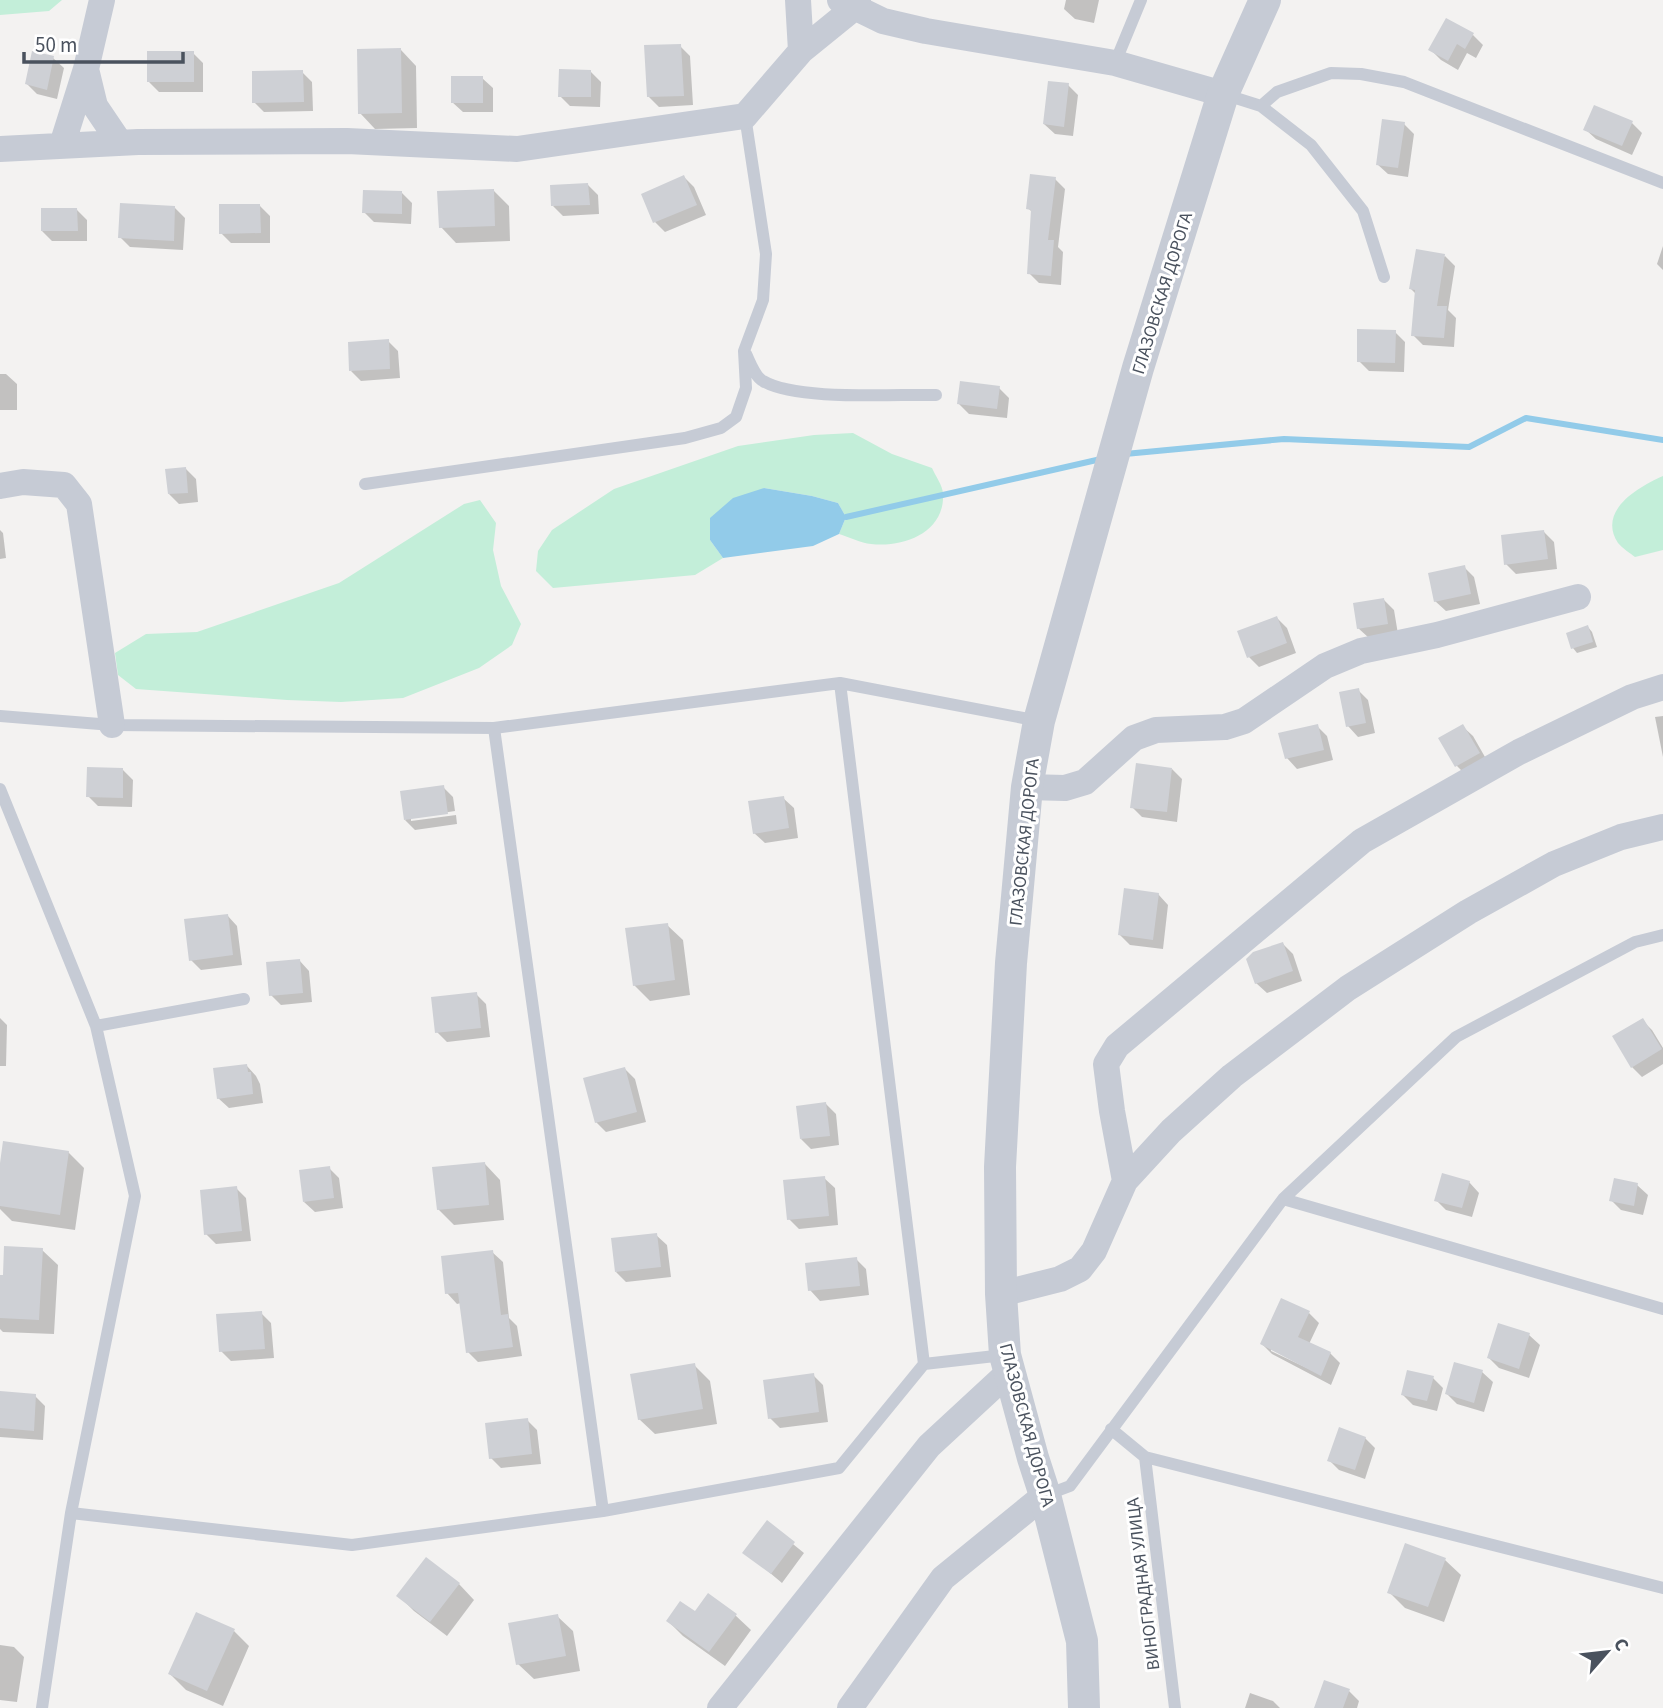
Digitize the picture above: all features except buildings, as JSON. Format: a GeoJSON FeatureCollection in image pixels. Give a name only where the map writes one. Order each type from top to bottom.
{"type":"FeatureCollection","features":[{"type":"Feature","properties":{"kind":"street"},"geometry":{"type":"LineString","coordinates":[[62,145],[86,69],[102,0]]}},
{"type":"Feature","properties":{"kind":"street"},"geometry":{"type":"LineString","coordinates":[[798,0],[801,51]]}},
{"type":"Feature","properties":{"kind":"street","name":"ГЛАЗОВСКАЯ ДОРОГА"},"geometry":{"type":"LineString","coordinates":[[1084,1708],[1082,1641],[1045,1495],[1032,1458],[1007,1363],[1001,1294],[1000,1167],[1011,963],[1027,787],[1039,722],[1138,369],[1223,94],[1265,0]]}},
{"type":"Feature","properties":{"kind":"street"},"geometry":{"type":"LineString","coordinates":[[0,149],[120,142],[347,141],[517,149],[745,116],[801,51],[850,3],[883,21],[926,31],[1115,63],[1223,94]]}},
{"type":"Feature","properties":{"kind":"street"},"geometry":{"type":"LineString","coordinates":[[86,69],[96,106],[120,142]]}},
{"type":"Feature","properties":{"kind":"street"},"geometry":{"type":"LineString","coordinates":[[0,486],[23,482],[64,485],[79,504],[112,725]]}},
{"type":"Feature","properties":{"kind":"street"},"geometry":{"type":"LineString","coordinates":[[1027,787],[1065,788],[1085,782],[1133,738],[1156,730],[1225,727],[1244,721],[1325,666],[1361,651],[1437,635],[1578,597]]}},
{"type":"Feature","properties":{"kind":"street"},"geometry":{"type":"LineString","coordinates":[[1125,1181],[1111,1111],[1106,1064],[1117,1046],[1362,841],[1519,752],[1632,697],[1663,687]]}},
{"type":"Feature","properties":{"kind":"street"},"geometry":{"type":"LineString","coordinates":[[1001,1294],[1060,1279],[1080,1269],[1094,1251],[1125,1181],[1171,1131],[1232,1076],[1348,988],[1468,912],[1554,864],[1621,837],[1663,827]]}},
{"type":"Feature","properties":{"kind":"street"},"geometry":{"type":"LineString","coordinates":[[720,1708],[929,1446],[1007,1363]]}},
{"type":"Feature","properties":{"kind":"street"},"geometry":{"type":"LineString","coordinates":[[850,1708],[943,1578],[1045,1495]]}},
{"type":"Feature","properties":{"kind":"lane"},"geometry":{"type":"LineString","coordinates":[[1115,63],[1141,0]]}},
{"type":"Feature","properties":{"kind":"lane"},"geometry":{"type":"LineString","coordinates":[[1261,106],[1277,92],[1331,73],[1361,74],[1404,82],[1663,183]]}},
{"type":"Feature","properties":{"kind":"lane"},"geometry":{"type":"LineString","coordinates":[[1223,94],[1261,106],[1311,145],[1363,211],[1384,277]]}},
{"type":"Feature","properties":{"kind":"lane"},"geometry":{"type":"LineString","coordinates":[[365,484],[685,438],[721,428],[736,417],[746,388],[744,351],[763,300],[766,254],[745,116]]}},
{"type":"Feature","properties":{"kind":"lane"},"geometry":{"type":"LineString","coordinates":[[744,351],[760,380],[806,394],[936,395]]}},
{"type":"Feature","properties":{"kind":"lane"},"geometry":{"type":"LineString","coordinates":[[0,716],[112,725],[494,728],[840,683],[1039,722]]}},
{"type":"Feature","properties":{"kind":"lane"},"geometry":{"type":"LineString","coordinates":[[71,1513],[352,1545],[603,1511],[839,1468],[924,1364],[840,683]]}},
{"type":"Feature","properties":{"kind":"lane"},"geometry":{"type":"LineString","coordinates":[[494,728],[603,1511]]}},
{"type":"Feature","properties":{"kind":"lane"},"geometry":{"type":"LineString","coordinates":[[0,789],[96,1026],[135,1196],[71,1513],[42,1708]]}},
{"type":"Feature","properties":{"kind":"lane"},"geometry":{"type":"LineString","coordinates":[[1045,1495],[1070,1486],[1283,1199],[1456,1037],[1635,942],[1663,935]]}},
{"type":"Feature","properties":{"kind":"lane"},"geometry":{"type":"LineString","coordinates":[[96,1026],[244,999]]}},
{"type":"Feature","properties":{"kind":"lane"},"geometry":{"type":"LineString","coordinates":[[1283,1199],[1663,1309]]}},
{"type":"Feature","properties":{"kind":"lane"},"geometry":{"type":"LineString","coordinates":[[924,1364],[1007,1363]]}},
{"type":"Feature","properties":{"kind":"lane"},"geometry":{"type":"LineString","coordinates":[[1111,1429],[1145,1457],[1663,1588]]}},
{"type":"Feature","properties":{"kind":"lane","name":"ВИНОГРАДНАЯ УЛИЦА"},"geometry":{"type":"LineString","coordinates":[[1145,1457],[1175,1708]]}},
{"type":"Feature","properties":{"kind":"green space"},"geometry":{"type":"Polygon","coordinates":[[[0,0],[62,0],[49,11],[0,15],[0,0]]]}},
{"type":"Feature","properties":{"kind":"green space"},"geometry":{"type":"Polygon","coordinates":[[[853,433],[892,454],[932,468],[943,491],[942,507],[930,528],[909,540],[884,545],[871,544],[839,534],[846,517],[838,503],[764,488],[710,540],[723,558],[695,575],[553,588],[536,571],[538,551],[552,530],[614,489],[738,446],[814,435],[853,433]]]}},
{"type":"Feature","properties":{"kind":"green space"},"geometry":{"type":"Polygon","coordinates":[[[1663,476],[1663,550],[1635,557],[1618,543],[1613,531],[1616,511],[1632,494],[1663,476]]]}},
{"type":"Feature","properties":{"kind":"green space"},"geometry":{"type":"Polygon","coordinates":[[[480,500],[496,523],[493,550],[501,586],[521,624],[512,645],[479,668],[403,698],[341,702],[136,689],[118,675],[115,653],[146,634],[197,632],[339,583],[464,504],[480,500]]]}},
{"type":"Feature","properties":{"kind":"water"},"geometry":{"type":"Polygon","coordinates":[[[764,488],[838,503],[846,517],[839,534],[813,546],[723,558],[710,540],[710,518],[733,498],[764,488]]]}},
{"type":"Feature","properties":{"kind":"waterway"},"geometry":{"type":"LineString","coordinates":[[1125,454],[1284,439],[1469,447],[1526,418],[1663,440]]}},
{"type":"Feature","properties":{"kind":"waterway"},"geometry":{"type":"LineString","coordinates":[[846,517],[1101,459]]}}]}
